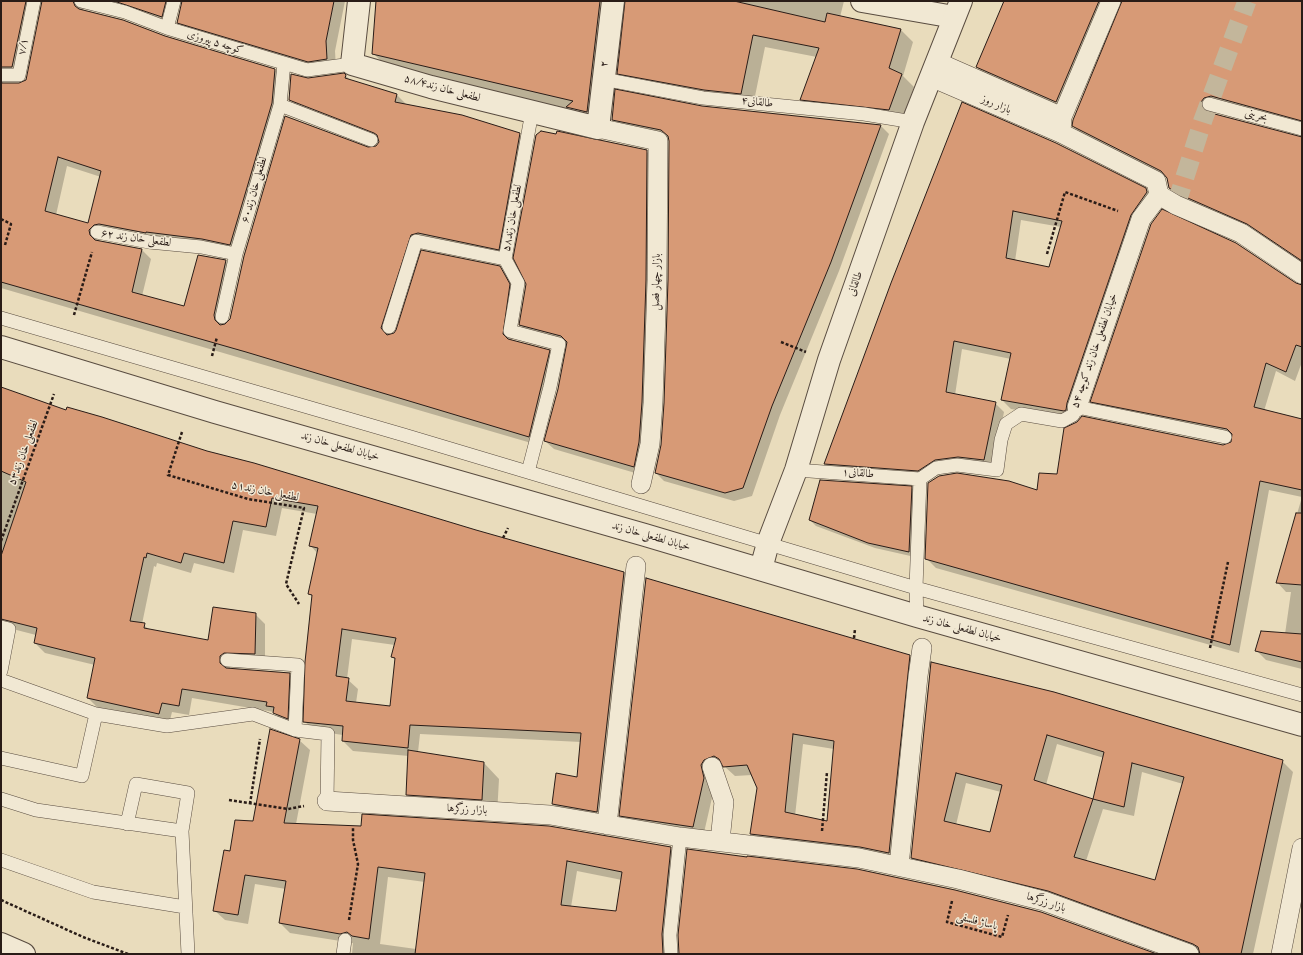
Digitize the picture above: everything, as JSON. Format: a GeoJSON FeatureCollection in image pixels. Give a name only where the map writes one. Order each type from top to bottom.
{"type":"FeatureCollection","features":[{"type":"Feature","properties":{"kind":"street"},"geometry":{"type":"LineString","coordinates":[[352,64],[359,1]]}},
{"type":"Feature","properties":{"kind":"street","name":"۲"},"geometry":{"type":"LineString","coordinates":[[598,128],[613,1]]}},
{"type":"Feature","properties":{"kind":"street"},"geometry":{"type":"LineString","coordinates":[[862,1],[958,9]]}},
{"type":"Feature","properties":{"kind":"street"},"geometry":{"type":"LineString","coordinates":[[1062,125],[1111,1]]}},
{"type":"Feature","properties":{"kind":"street","name":"طالقانی"},"geometry":{"type":"LineString","coordinates":[[761,569],[768,544],[796,470],[829,360],[913,122],[958,9]]}},
{"type":"Feature","properties":{"kind":"street","name":"لطفعلی خان زند۵۸/۴"},"geometry":{"type":"LineString","coordinates":[[352,64],[431,87],[598,128]]}},
{"type":"Feature","properties":{"kind":"street","name":"بازار روز"},"geometry":{"type":"LineString","coordinates":[[934,70],[1062,125],[1156,181],[1159,195]]}},
{"type":"Feature","properties":{"kind":"street","name":"بازار چهار فصل"},"geometry":{"type":"LineString","coordinates":[[598,128],[658,141],[657,280],[653,402],[650,444],[641,484]]}},
{"type":"Feature","properties":{"kind":"street"},"geometry":{"type":"LineString","coordinates":[[1159,195],[1176,205],[1241,233],[1302,274]]}},
{"type":"Feature","properties":{"kind":"street","name":"خیابان لطفعلی خان زند کوچه ۵۴"},"geometry":{"type":"LineString","coordinates":[[1076,407],[1141,219],[1159,195]]}},
{"type":"Feature","properties":{"kind":"street","name":"خیابان لطفعلی خان زند"},"geometry":{"type":"LineString","coordinates":[[1,347],[215,412],[761,569],[917,616],[1302,725]]}},
{"type":"Feature","properties":{"kind":"street"},"geometry":{"type":"LineString","coordinates":[[607,825],[636,566]]}},
{"type":"Feature","properties":{"kind":"street"},"geometry":{"type":"LineString","coordinates":[[899,866],[922,648]]}},
{"type":"Feature","properties":{"kind":"street"},"geometry":{"type":"LineString","coordinates":[[712,768],[724,802],[720,841]]}},
{"type":"Feature","properties":{"kind":"street","name":"بازار زرگرها"},"geometry":{"type":"LineString","coordinates":[[327,802],[355,802],[550,815],[680,837],[859,858],[958,879],[1044,901],[1189,954]]}},
{"type":"Feature","properties":{"kind":"street"},"geometry":{"type":"LineString","coordinates":[[1281,954],[1302,848]]}},
{"type":"Feature","properties":{"kind":"street"},"geometry":{"type":"LineString","coordinates":[[1,944],[24,954]]}},
{"type":"Feature","properties":{"kind":"lane","name":"۷/۱"},"geometry":{"type":"LineString","coordinates":[[1,75],[19,76],[34,1]]}},
{"type":"Feature","properties":{"kind":"lane","name":"کوچه ۵ پیروزی"},"geometry":{"type":"LineString","coordinates":[[81,1],[125,12],[167,28],[307,70],[352,64]]}},
{"type":"Feature","properties":{"kind":"lane"},"geometry":{"type":"LineString","coordinates":[[167,28],[174,1]]}},
{"type":"Feature","properties":{"kind":"lane","name":"لطفعلی خان زند۶۰"},"geometry":{"type":"LineString","coordinates":[[222,317],[236,254],[280,105],[284,63]]}},
{"type":"Feature","properties":{"kind":"lane","name":"طالقانی۴"},"geometry":{"type":"LineString","coordinates":[[603,79],[703,98],[864,114],[913,122]]}},
{"type":"Feature","properties":{"kind":"lane","name":"بحرینی"},"geometry":{"type":"LineString","coordinates":[[1209,104],[1302,129]]}},
{"type":"Feature","properties":{"kind":"lane"},"geometry":{"type":"LineString","coordinates":[[280,105],[371,140]]}},
{"type":"Feature","properties":{"kind":"lane","name":"لطفعلی خان زند۵۸"},"geometry":{"type":"LineString","coordinates":[[528,472],[550,387],[559,344],[510,331],[518,283],[505,259],[532,112]]}},
{"type":"Feature","properties":{"kind":"lane","name":"لطفعلی خان زند ۶۲"},"geometry":{"type":"LineString","coordinates":[[97,232],[149,242],[201,246],[236,254]]}},
{"type":"Feature","properties":{"kind":"lane"},"geometry":{"type":"LineString","coordinates":[[389,327],[416,241],[505,259]]}},
{"type":"Feature","properties":{"kind":"lane"},"geometry":{"type":"LineString","coordinates":[[1,318],[528,472],[916,588],[1302,695]]}},
{"type":"Feature","properties":{"kind":"lane"},"geometry":{"type":"LineString","coordinates":[[1076,407],[1225,438]]}},
{"type":"Feature","properties":{"kind":"lane","name":"خیابان لطفعلی خان زند کوچه ۵۴"},"geometry":{"type":"LineString","coordinates":[[920,479],[936,468],[957,465],[997,470],[1001,440],[1006,424],[1021,414],[1062,422],[1073,415],[1076,407]]}},
{"type":"Feature","properties":{"kind":"lane","name":"طالقانی۱"},"geometry":{"type":"LineString","coordinates":[[796,470],[920,479]]}},
{"type":"Feature","properties":{"kind":"lane"},"geometry":{"type":"LineString","coordinates":[[917,616],[916,588],[920,479]]}},
{"type":"Feature","properties":{"kind":"lane"},"geometry":{"type":"LineString","coordinates":[[1,627],[9,629],[1,671]]}},
{"type":"Feature","properties":{"kind":"lane"},"geometry":{"type":"LineString","coordinates":[[227,660],[298,665],[295,730]]}},
{"type":"Feature","properties":{"kind":"lane"},"geometry":{"type":"LineString","coordinates":[[1,680],[96,714],[167,726],[253,714],[295,730],[328,734],[327,802]]}},
{"type":"Feature","properties":{"kind":"lane"},"geometry":{"type":"LineString","coordinates":[[1,758],[82,776],[96,714]]}},
{"type":"Feature","properties":{"kind":"lane"},"geometry":{"type":"LineString","coordinates":[[127,824],[136,784],[188,793],[182,831],[188,954]]}},
{"type":"Feature","properties":{"kind":"lane"},"geometry":{"type":"LineString","coordinates":[[1,798],[36,810],[182,831]]}},
{"type":"Feature","properties":{"kind":"lane"},"geometry":{"type":"LineString","coordinates":[[671,954],[670,935],[680,837]]}},
{"type":"Feature","properties":{"kind":"lane"},"geometry":{"type":"LineString","coordinates":[[1,860],[93,892],[185,907]]}},
{"type":"Feature","properties":{"kind":"lane"},"geometry":{"type":"LineString","coordinates":[[343,954],[345,940]]}},
{"type":"Feature","properties":{"kind":"path"},"geometry":{"type":"LineString","coordinates":[[1047,254],[1065,192],[1141,219]]}},
{"type":"Feature","properties":{"kind":"path"},"geometry":{"type":"LineString","coordinates":[[1,219],[11,224],[5,245]]}},
{"type":"Feature","properties":{"kind":"path","name":"لطفعلی خان زند ۶۲"},"geometry":{"type":"LineString","coordinates":[[74,315],[97,232]]}},
{"type":"Feature","properties":{"kind":"path","name":"لطفعلی خان زند۵۳"},"geometry":{"type":"LineString","coordinates":[[1,541],[54,394]]}},
{"type":"Feature","properties":{"kind":"path","name":"لطفعلی خان زند۵۱"},"geometry":{"type":"LineString","coordinates":[[182,432],[168,475],[248,499],[304,508],[286,584],[298,604]]}},
{"type":"Feature","properties":{"kind":"path"},"geometry":{"type":"LineString","coordinates":[[503,538],[508,528]]}},
{"type":"Feature","properties":{"kind":"path"},"geometry":{"type":"LineString","coordinates":[[1209,650],[1228,562]]}},
{"type":"Feature","properties":{"kind":"path"},"geometry":{"type":"LineString","coordinates":[[854,638],[855,629]]}},
{"type":"Feature","properties":{"kind":"path"},"geometry":{"type":"LineString","coordinates":[[250,804],[263,717]]}},
{"type":"Feature","properties":{"kind":"path"},"geometry":{"type":"LineString","coordinates":[[821,854],[827,772]]}},
{"type":"Feature","properties":{"kind":"path"},"geometry":{"type":"LineString","coordinates":[[229,800],[288,809],[327,802]]}},
{"type":"Feature","properties":{"kind":"path"},"geometry":{"type":"LineString","coordinates":[[345,940],[358,864],[352,840],[355,802]]}},
{"type":"Feature","properties":{"kind":"path","name":"پاساژ فلسفی"},"geometry":{"type":"LineString","coordinates":[[958,879],[947,922],[1002,937],[1013,893]]}},
{"type":"Feature","properties":{"kind":"path"},"geometry":{"type":"LineString","coordinates":[[1,900],[56,926],[128,954]]}},
{"type":"Feature","properties":{"kind":"building"},"geometry":{"type":"Polygon","coordinates":[[[1,1],[26,1],[12,67],[1,67],[1,1]]]}},
{"type":"Feature","properties":{"kind":"building"},"geometry":{"type":"Polygon","coordinates":[[[42,1],[73,1],[75,6],[79,9],[123,20],[165,36],[275,69],[272,103],[230,245],[202,239],[146,233],[99,224],[94,225],[89,230],[90,235],[95,240],[142,249],[132,292],[184,306],[198,255],[226,260],[214,315],[215,320],[220,325],[225,324],[230,319],[244,256],[285,116],[368,147],[376,146],[379,142],[377,135],[374,133],[289,100],[291,74],[308,78],[344,73],[346,75],[345,78],[397,94],[395,102],[462,115],[520,133],[499,250],[418,233],[411,235],[381,328],[387,335],[394,333],[396,330],[421,250],[500,266],[510,284],[503,334],[508,339],[550,350],[529,437],[246,352],[1,282],[1,83],[19,83],[26,80],[42,1]],[[58,157],[45,211],[88,223],[101,171],[58,157]]]}},
{"type":"Feature","properties":{"kind":"building"},"geometry":{"type":"Polygon","coordinates":[[[114,1],[166,1],[162,17],[114,1]]]}},
{"type":"Feature","properties":{"kind":"building"},"geometry":{"type":"Polygon","coordinates":[[[182,1],[334,1],[326,41],[327,59],[308,62],[177,23],[182,1]]]}},
{"type":"Feature","properties":{"kind":"building"},"geometry":{"type":"Polygon","coordinates":[[[376,1],[600,1],[587,112],[566,107],[573,101],[372,54],[376,1]]]}},
{"type":"Feature","properties":{"kind":"building"},"geometry":{"type":"Polygon","coordinates":[[[625,1],[734,1],[825,22],[827,13],[901,29],[889,68],[902,74],[889,110],[800,100],[819,48],[753,35],[741,94],[704,90],[617,74],[625,1]]]}},
{"type":"Feature","properties":{"kind":"building"},"geometry":{"type":"Polygon","coordinates":[[[1004,1],[1099,1],[1056,102],[976,67],[1004,1]]]}},
{"type":"Feature","properties":{"kind":"building"},"geometry":{"type":"Polygon","coordinates":[[[1122,1],[1302,1],[1302,121],[1211,96],[1204,98],[1201,102],[1203,109],[1207,112],[1302,137],[1302,261],[1247,224],[1181,195],[1169,188],[1167,178],[1161,171],[1072,126],[1073,120],[1122,1]]]}},
{"type":"Feature","properties":{"kind":"building"},"geometry":{"type":"Polygon","coordinates":[[[615,89],[702,106],[881,125],[831,262],[772,406],[743,488],[725,493],[655,473],[661,445],[664,403],[668,280],[669,141],[668,136],[661,130],[612,120],[615,89]]]}},
{"type":"Feature","properties":{"kind":"building"},"geometry":{"type":"Polygon","coordinates":[[[962,102],[1056,143],[1146,188],[1147,192],[1131,215],[1067,403],[1066,410],[1064,411],[1001,400],[1011,353],[954,341],[946,392],[996,402],[984,460],[958,457],[935,460],[918,471],[824,464],[891,283],[962,102]],[[1013,211],[1006,258],[1049,267],[1062,221],[1013,211]]]}},
{"type":"Feature","properties":{"kind":"building"},"geometry":{"type":"Polygon","coordinates":[[[541,131],[556,134],[557,131],[647,150],[646,280],[642,402],[639,442],[634,467],[544,441],[558,389],[567,342],[561,336],[519,325],[526,284],[513,258],[536,135],[541,131]]]}},
{"type":"Feature","properties":{"kind":"building"},"geometry":{"type":"Polygon","coordinates":[[[1162,209],[1236,243],[1296,283],[1302,285],[1302,347],[1296,345],[1286,372],[1266,363],[1254,407],[1302,419],[1302,490],[1260,481],[1230,645],[925,559],[928,483],[939,476],[957,473],[1009,481],[1037,490],[1039,473],[1057,474],[1064,428],[1077,422],[1082,416],[1223,445],[1231,442],[1232,434],[1227,429],[1090,402],[1151,224],[1162,209]]]}},
{"type":"Feature","properties":{"kind":"building"},"geometry":{"type":"Polygon","coordinates":[[[1,387],[66,410],[67,407],[102,417],[207,451],[254,463],[476,530],[624,572],[597,812],[552,804],[556,773],[577,777],[581,733],[410,725],[408,748],[342,741],[343,726],[303,722],[305,662],[312,595],[308,594],[318,548],[309,546],[318,506],[272,498],[266,527],[233,521],[224,563],[184,553],[181,563],[147,553],[146,558],[144,557],[130,621],[145,623],[144,628],[208,640],[213,607],[256,613],[255,654],[224,653],[220,656],[220,663],[226,668],[290,673],[288,719],[273,713],[274,707],[266,706],[267,702],[182,689],[179,706],[162,703],[159,714],[87,698],[95,658],[34,643],[37,628],[1,619],[1,556],[26,482],[1,471],[1,387]],[[342,629],[336,676],[349,678],[346,701],[390,706],[395,658],[391,657],[396,638],[342,629]]]}},
{"type":"Feature","properties":{"kind":"building"},"geometry":{"type":"Polygon","coordinates":[[[820,480],[912,486],[909,552],[868,543],[809,520],[820,480]]]}},
{"type":"Feature","properties":{"kind":"building"},"geometry":{"type":"Polygon","coordinates":[[[1296,513],[1302,513],[1302,585],[1276,583],[1296,513]]]}},
{"type":"Feature","properties":{"kind":"building"},"geometry":{"type":"Polygon","coordinates":[[[646,578],[910,655],[889,853],[860,847],[750,834],[757,788],[747,765],[723,767],[719,759],[714,756],[704,760],[701,765],[704,778],[693,827],[619,816],[646,578]],[[793,734],[785,812],[827,821],[834,741],[793,734]]]}},
{"type":"Feature","properties":{"kind":"building"},"geometry":{"type":"Polygon","coordinates":[[[1261,631],[1302,634],[1302,662],[1255,651],[1261,631]]]}},
{"type":"Feature","properties":{"kind":"building"},"geometry":{"type":"Polygon","coordinates":[[[931,662],[1054,692],[1283,760],[1241,954],[1200,954],[1198,947],[1193,944],[1048,891],[911,858],[931,662]],[[1047,735],[1034,780],[1093,799],[1104,752],[1047,735]],[[1132,763],[1124,807],[1093,799],[1074,857],[1155,880],[1184,777],[1132,763]],[[956,773],[944,821],[990,832],[1002,785],[956,773]]]}},
{"type":"Feature","properties":{"kind":"building"},"geometry":{"type":"Polygon","coordinates":[[[270,729],[300,739],[284,823],[361,826],[362,814],[549,826],[671,847],[662,934],[663,954],[415,954],[425,873],[378,867],[369,939],[352,936],[347,932],[340,934],[279,923],[286,881],[245,875],[238,915],[213,911],[224,850],[230,851],[235,820],[253,821],[270,729]],[[567,861],[561,905],[616,911],[622,872],[567,861]]]}},
{"type":"Feature","properties":{"kind":"building"},"geometry":{"type":"Polygon","coordinates":[[[408,750],[484,762],[482,800],[406,795],[408,750]]]}},
{"type":"Feature","properties":{"kind":"building"},"geometry":{"type":"Polygon","coordinates":[[[687,849],[857,869],[955,890],[1041,912],[1157,954],[679,954],[678,935],[687,849]]]}},
{"type":"Feature","properties":{"kind":"tunnel"},"geometry":{"type":"LineString","coordinates":[[1176,205],[1203,120],[1247,1]]}}]}
